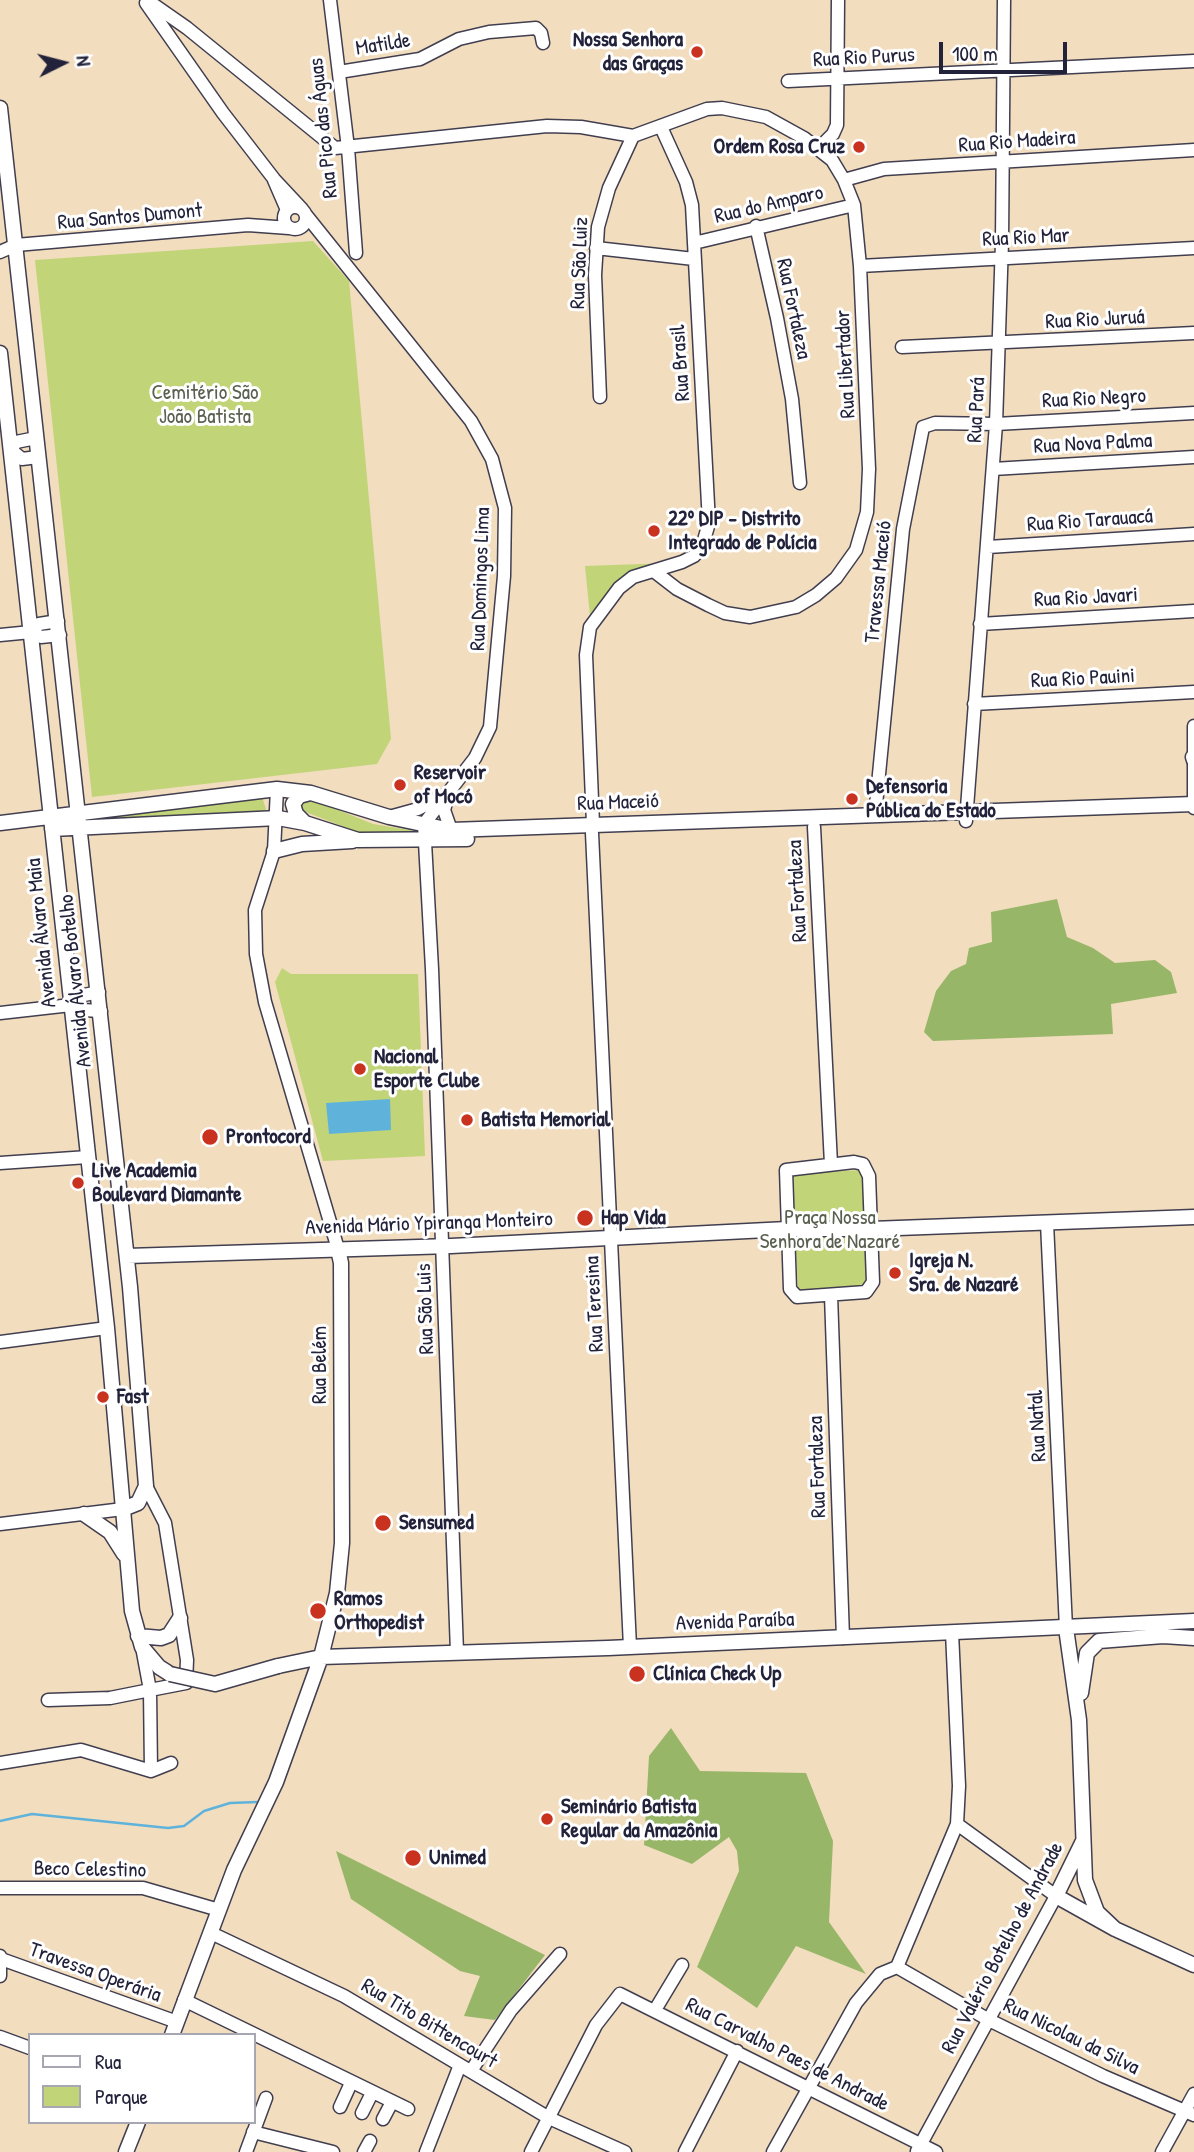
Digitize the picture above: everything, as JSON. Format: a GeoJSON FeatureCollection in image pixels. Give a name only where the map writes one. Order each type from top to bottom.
{"type":"FeatureCollection","features":[{"type":"Feature","properties":{"kind":"main road"},"geometry":{"type":"LineString","coordinates":[[0,108],[36,438]]}},
{"type":"Feature","properties":{"kind":"main road","name":"Avenida Álvaro Maia"},"geometry":{"type":"LineString","coordinates":[[0,353],[5,451],[31,632],[107,1328],[123,1509]]}},
{"type":"Feature","properties":{"kind":"main road","name":"Avenida Álvaro Botelho"},"geometry":{"type":"LineString","coordinates":[[36,438],[127,1256],[146,1486]]}},
{"type":"Feature","properties":{"kind":"main road","name":"Rua Maceió"},"geometry":{"type":"LineString","coordinates":[[0,824],[80,820],[278,789],[311,793],[389,817],[451,830],[814,827],[966,816],[1194,808]]}},
{"type":"Feature","properties":{"kind":"main road"},"geometry":{"type":"LineString","coordinates":[[305,823],[296,814],[293,803],[299,796],[311,793]]}},
{"type":"Feature","properties":{"kind":"main road","name":"Rua Maceió"},"geometry":{"type":"LineString","coordinates":[[80,820],[278,818],[305,823],[358,840],[424,840],[874,815],[966,816]]}},
{"type":"Feature","properties":{"kind":"main road"},"geometry":{"type":"LineString","coordinates":[[274,850],[302,844],[358,840]]}},
{"type":"Feature","properties":{"kind":"main road","name":"Avenida Mário Ypiranga Monteiro"},"geometry":{"type":"LineString","coordinates":[[127,1256],[443,1246],[787,1229],[871,1229],[1194,1217]]}},
{"type":"Feature","properties":{"kind":"main road","name":"Rua Belém"},"geometry":{"type":"LineString","coordinates":[[174,2028],[234,1870],[274,1790],[321,1657],[337,1593],[342,1543],[341,1262],[338,1249]]}},
{"type":"Feature","properties":{"kind":"main road"},"geometry":{"type":"LineString","coordinates":[[146,1486],[138,1503],[123,1509],[127,1561],[140,1641],[169,1635],[180,1618]]}},
{"type":"Feature","properties":{"kind":"main road"},"geometry":{"type":"LineString","coordinates":[[84,1514],[110,1532],[127,1561]]}},
{"type":"Feature","properties":{"kind":"main road","name":"Avenida Paraíba"},"geometry":{"type":"LineString","coordinates":[[140,1641],[159,1667],[170,1674],[215,1684],[321,1657],[630,1647],[1194,1621]]}},
{"type":"Feature","properties":{"kind":"main road","name":"Rua Valério Botelho de Andrade"},"geometry":{"type":"LineString","coordinates":[[1056,1896],[1086,1837],[1079,1720],[1066,1628]]}},
{"type":"Feature","properties":{"kind":"main road"},"geometry":{"type":"LineString","coordinates":[[1079,1720],[1084,1660],[1099,1641],[1163,1636],[1194,1638]]}},
{"type":"Feature","properties":{"kind":"main road"},"geometry":{"type":"LineString","coordinates":[[1086,1837],[1087,1893],[1097,1912],[1115,1929]]}},
{"type":"Feature","properties":{"kind":"main road"},"geometry":{"type":"LineString","coordinates":[[1056,1896],[1115,1929],[1194,1965]]}},
{"type":"Feature","properties":{"kind":"main road"},"geometry":{"type":"LineString","coordinates":[[126,2152],[137,2124]]}},
{"type":"Feature","properties":{"kind":"street"},"geometry":{"type":"LineString","coordinates":[[145,0],[187,28],[330,144],[340,149],[348,148]]}},
{"type":"Feature","properties":{"kind":"street","name":"Rua Domingos Lima"},"geometry":{"type":"LineString","coordinates":[[145,0],[223,113],[274,179],[331,245],[471,421],[492,459],[503,496],[506,522],[504,576],[490,727],[475,758],[424,824]]}},
{"type":"Feature","properties":{"kind":"street","name":"Rua Pico das Águas"},"geometry":{"type":"LineString","coordinates":[[330,0],[348,148],[356,253]]}},
{"type":"Feature","properties":{"kind":"street"},"geometry":{"type":"LineString","coordinates":[[818,149],[833,134],[837,125],[838,0]]}},
{"type":"Feature","properties":{"kind":"street","name":"Rua Pará"},"geometry":{"type":"LineString","coordinates":[[966,816],[996,424],[1002,259],[1004,0]]}},
{"type":"Feature","properties":{"kind":"street","name":"Matilde"},"geometry":{"type":"LineString","coordinates":[[339,72],[421,59],[459,39],[489,32],[536,28],[541,33],[543,43]]}},
{"type":"Feature","properties":{"kind":"street","name":"Rua Rio Purus"},"geometry":{"type":"LineString","coordinates":[[788,81],[1194,61]]}},
{"type":"Feature","properties":{"kind":"street","name":"Rua Libertador"},"geometry":{"type":"LineString","coordinates":[[348,148],[547,126],[581,127],[634,136],[707,110],[730,109],[766,117],[832,160],[845,180],[853,205],[860,266],[867,376],[867,512],[860,540],[847,567],[816,595],[796,607],[750,617],[708,605],[677,589],[655,572]]}},
{"type":"Feature","properties":{"kind":"street","name":"Rua Brasil"},"geometry":{"type":"LineString","coordinates":[[655,572],[694,556],[702,547],[709,523],[690,193],[661,127]]}},
{"type":"Feature","properties":{"kind":"street","name":"Rua São Luiz"},"geometry":{"type":"LineString","coordinates":[[600,397],[596,248],[602,208],[634,136]]}},
{"type":"Feature","properties":{"kind":"street","name":"Rua Rio Madeira"},"geometry":{"type":"LineString","coordinates":[[845,180],[871,170],[1194,150]]}},
{"type":"Feature","properties":{"kind":"street","name":"Rua Domingos Lima"},"geometry":{"type":"LineString","coordinates":[[274,179],[286,212]]}},
{"type":"Feature","properties":{"kind":"street","name":"Rua do Amparo"},"geometry":{"type":"LineString","coordinates":[[694,243],[755,226],[853,205]]}},
{"type":"Feature","properties":{"kind":"street"},"geometry":{"type":"LineString","coordinates":[[294,207],[304,212],[306,223],[295,228],[285,221],[286,212],[294,207]]}},
{"type":"Feature","properties":{"kind":"street","name":"Rua Santos Dumont"},"geometry":{"type":"LineString","coordinates":[[248,225],[286,212]]}},
{"type":"Feature","properties":{"kind":"street","name":"Rua Santos Dumont"},"geometry":{"type":"LineString","coordinates":[[0,251],[16,245],[248,225],[295,228]]}},
{"type":"Feature","properties":{"kind":"street","name":"Rua Fortaleza"},"geometry":{"type":"LineString","coordinates":[[755,226],[787,372],[800,483]]}},
{"type":"Feature","properties":{"kind":"street","name":"Rua Domingos Lima"},"geometry":{"type":"LineString","coordinates":[[295,228],[331,245]]}},
{"type":"Feature","properties":{"kind":"street","name":"Rua Santos Dumont"},"geometry":{"type":"LineString","coordinates":[[0,240],[16,245]]}},
{"type":"Feature","properties":{"kind":"street"},"geometry":{"type":"LineString","coordinates":[[596,248],[694,260]]}},
{"type":"Feature","properties":{"kind":"street","name":"Rua Rio Mar"},"geometry":{"type":"LineString","coordinates":[[860,266],[1194,248]]}},
{"type":"Feature","properties":{"kind":"street","name":"Rua Rio Juruá"},"geometry":{"type":"LineString","coordinates":[[902,347],[999,345],[1194,334]]}},
{"type":"Feature","properties":{"kind":"street","name":"Rua Rio Negro"},"geometry":{"type":"LineString","coordinates":[[996,424],[1194,413]]}},
{"type":"Feature","properties":{"kind":"street","name":"Travessa Maceió"},"geometry":{"type":"LineString","coordinates":[[874,815],[903,528],[921,430],[926,425],[935,423],[996,424]]}},
{"type":"Feature","properties":{"kind":"street"},"geometry":{"type":"LineString","coordinates":[[36,438],[19,440],[5,451],[22,459],[38,457]]}},
{"type":"Feature","properties":{"kind":"street","name":"Rua Nova Palma"},"geometry":{"type":"LineString","coordinates":[[993,469],[1194,457]]}},
{"type":"Feature","properties":{"kind":"street","name":"Rua Rio Tarauacá"},"geometry":{"type":"LineString","coordinates":[[988,547],[1194,534]]}},
{"type":"Feature","properties":{"kind":"street"},"geometry":{"type":"LineString","coordinates":[[593,829],[588,635],[594,618],[619,588],[634,577],[655,572]]}},
{"type":"Feature","properties":{"kind":"street","name":"Rua Rio Javari"},"geometry":{"type":"LineString","coordinates":[[979,624],[1194,611]]}},
{"type":"Feature","properties":{"kind":"street"},"geometry":{"type":"LineString","coordinates":[[0,635],[31,632],[41,637],[59,628]]}},
{"type":"Feature","properties":{"kind":"street","name":"Rua Rio Pauini"},"geometry":{"type":"LineString","coordinates":[[974,704],[1194,692]]}},
{"type":"Feature","properties":{"kind":"street"},"geometry":{"type":"LineString","coordinates":[[1194,726],[1194,808]]}},
{"type":"Feature","properties":{"kind":"street","name":"Rua Belém"},"geometry":{"type":"LineString","coordinates":[[278,789],[274,850],[255,910],[259,978],[338,1249]]}},
{"type":"Feature","properties":{"kind":"street"},"geometry":{"type":"LineString","coordinates":[[451,789],[444,810],[451,830]]}},
{"type":"Feature","properties":{"kind":"street","name":"Rua Domingos Lima"},"geometry":{"type":"LineString","coordinates":[[389,817],[429,804],[451,789]]}},
{"type":"Feature","properties":{"kind":"street"},"geometry":{"type":"LineString","coordinates":[[424,824],[424,840]]}},
{"type":"Feature","properties":{"kind":"street","name":"Rua Fortaleza"},"geometry":{"type":"LineString","coordinates":[[814,827],[831,1164]]}},
{"type":"Feature","properties":{"kind":"street","name":"Rua Teresina"},"geometry":{"type":"LineString","coordinates":[[593,829],[630,1647]]}},
{"type":"Feature","properties":{"kind":"street","name":"Rua São Luis"},"geometry":{"type":"LineString","coordinates":[[424,840],[443,1246],[457,1652]]}},
{"type":"Feature","properties":{"kind":"street"},"geometry":{"type":"LineString","coordinates":[[71,1005],[84,995],[99,992]]}},
{"type":"Feature","properties":{"kind":"street"},"geometry":{"type":"LineString","coordinates":[[0,1013],[71,1005],[82,1010],[101,1011]]}},
{"type":"Feature","properties":{"kind":"street"},"geometry":{"type":"LineString","coordinates":[[0,1163],[88,1157]]}},
{"type":"Feature","properties":{"kind":"street"},"geometry":{"type":"LineString","coordinates":[[860,1162],[867,1169],[873,1275],[870,1287],[866,1292],[797,1297],[792,1293],[787,1229],[787,1169],[831,1164],[860,1162]]}},
{"type":"Feature","properties":{"kind":"street","name":"Rua Natal"},"geometry":{"type":"LineString","coordinates":[[1048,1223],[1066,1628]]}},
{"type":"Feature","properties":{"kind":"street","name":"Rua Fortaleza"},"geometry":{"type":"LineString","coordinates":[[831,1295],[844,1638]]}},
{"type":"Feature","properties":{"kind":"street"},"geometry":{"type":"LineString","coordinates":[[0,1342],[107,1328]]}},
{"type":"Feature","properties":{"kind":"street"},"geometry":{"type":"LineString","coordinates":[[48,1700],[110,1698],[186,1683],[180,1618],[165,1523],[146,1486]]}},
{"type":"Feature","properties":{"kind":"street"},"geometry":{"type":"LineString","coordinates":[[0,1524],[123,1509]]}},
{"type":"Feature","properties":{"kind":"street"},"geometry":{"type":"LineString","coordinates":[[773,2152],[808,2086],[871,1982],[880,1974],[897,1967],[957,1824],[959,1786],[952,1632]]}},
{"type":"Feature","properties":{"kind":"street"},"geometry":{"type":"LineString","coordinates":[[140,1641],[150,1690],[151,1771]]}},
{"type":"Feature","properties":{"kind":"street"},"geometry":{"type":"LineString","coordinates":[[0,1763],[80,1750],[151,1771],[171,1763]]}},
{"type":"Feature","properties":{"kind":"street"},"geometry":{"type":"LineString","coordinates":[[957,1824],[1056,1896]]}},
{"type":"Feature","properties":{"kind":"street","name":"Beco Celestino"},"geometry":{"type":"LineString","coordinates":[[0,1888],[142,1888],[219,1910]]}},
{"type":"Feature","properties":{"kind":"street","name":"Rua Valério Botelho de Andrade"},"geometry":{"type":"LineString","coordinates":[[919,2148],[1056,1896]]}},
{"type":"Feature","properties":{"kind":"street","name":"Rua Tito Bittencourt"},"geometry":{"type":"LineString","coordinates":[[211,1933],[344,1996],[603,2148],[625,2152]]}},
{"type":"Feature","properties":{"kind":"street"},"geometry":{"type":"LineString","coordinates":[[426,2152],[466,2068],[511,2010],[560,1954]]}},
{"type":"Feature","properties":{"kind":"street"},"geometry":{"type":"LineString","coordinates":[[0,1958],[0,1976]]}},
{"type":"Feature","properties":{"kind":"street","name":"Travessa Operária"},"geometry":{"type":"LineString","coordinates":[[0,1958],[174,2028]]}},
{"type":"Feature","properties":{"kind":"street"},"geometry":{"type":"LineString","coordinates":[[654,2010],[682,1965]]}},
{"type":"Feature","properties":{"kind":"street","name":"Rua Nicolau da Silva"},"geometry":{"type":"LineString","coordinates":[[897,1967],[989,2020],[1103,2076],[1189,2113]]}},
{"type":"Feature","properties":{"kind":"street","name":"Rua Carvalho Paes de Andrade"},"geometry":{"type":"LineString","coordinates":[[549,2118],[596,2025],[620,1994],[808,2086],[919,2148],[936,2152]]}},
{"type":"Feature","properties":{"kind":"street"},"geometry":{"type":"LineString","coordinates":[[184,2000],[250,2033]]}},
{"type":"Feature","properties":{"kind":"street"},"geometry":{"type":"LineString","coordinates":[[256,2036],[408,2109]]}},
{"type":"Feature","properties":{"kind":"street"},"geometry":{"type":"LineString","coordinates":[[0,2037],[28,2047]]}},
{"type":"Feature","properties":{"kind":"street"},"geometry":{"type":"LineString","coordinates":[[685,2152],[737,2051]]}},
{"type":"Feature","properties":{"kind":"street"},"geometry":{"type":"LineString","coordinates":[[340,2107],[351,2083]]}},
{"type":"Feature","properties":{"kind":"street"},"geometry":{"type":"LineString","coordinates":[[362,2113],[372,2093]]}},
{"type":"Feature","properties":{"kind":"street"},"geometry":{"type":"LineString","coordinates":[[1162,2152],[1189,2113],[1194,2094]]}},
{"type":"Feature","properties":{"kind":"street"},"geometry":{"type":"LineString","coordinates":[[246,2152],[266,2098]]}},
{"type":"Feature","properties":{"kind":"street"},"geometry":{"type":"LineString","coordinates":[[383,2119],[392,2102]]}},
{"type":"Feature","properties":{"kind":"street"},"geometry":{"type":"LineString","coordinates":[[531,2152],[549,2118]]}},
{"type":"Feature","properties":{"kind":"street"},"geometry":{"type":"LineString","coordinates":[[253,2132],[333,2152]]}},
{"type":"Feature","properties":{"kind":"green space","name":"Cemitério São João Batista"},"geometry":{"type":"Polygon","coordinates":[[[313,241],[349,281],[391,739],[377,764],[92,797],[35,260],[313,241]]]}},
{"type":"Feature","properties":{"kind":"green space"},"geometry":{"type":"Polygon","coordinates":[[[670,563],[609,593],[590,616],[585,566],[670,563]]]}},
{"type":"Feature","properties":{"kind":"green space"},"geometry":{"type":"Polygon","coordinates":[[[262,797],[266,809],[263,812],[85,822],[84,818],[262,797]]]}},
{"type":"Feature","properties":{"kind":"green space"},"geometry":{"type":"Polygon","coordinates":[[[311,799],[373,824],[446,836],[360,833],[303,811],[301,803],[311,799]]]}},
{"type":"Feature","properties":{"kind":"green space"},"geometry":{"type":"Polygon","coordinates":[[[1057,899],[1067,937],[1093,948],[1115,963],[1155,960],[1171,972],[1177,993],[1111,1004],[1113,1034],[933,1041],[924,1032],[936,991],[951,971],[966,964],[969,948],[992,942],[991,912],[1057,899]]]}},
{"type":"Feature","properties":{"kind":"green space","name":"Nacional Esporte Clube"},"geometry":{"type":"Polygon","coordinates":[[[282,968],[291,974],[418,974],[425,1156],[323,1161],[275,982],[282,968]]]}},
{"type":"Feature","properties":{"kind":"green space","name":"Praça Nossa Senhora de Nazaré"},"geometry":{"type":"Polygon","coordinates":[[[862,1170],[869,1287],[798,1291],[792,1174],[862,1170]]]}},
{"type":"Feature","properties":{"kind":"green space"},"geometry":{"type":"Polygon","coordinates":[[[671,1728],[700,1771],[806,1773],[833,1841],[829,1922],[866,1974],[796,1946],[757,2008],[697,1967],[739,1871],[737,1851],[729,1837],[692,1864],[644,1845],[649,1756],[671,1728]]]}},
{"type":"Feature","properties":{"kind":"green space"},"geometry":{"type":"Polygon","coordinates":[[[336,1851],[545,1955],[495,2020],[464,2016],[480,1976],[460,1971],[351,1899],[336,1851]]]}},
{"type":"Feature","properties":{"kind":"water"},"geometry":{"type":"Polygon","coordinates":[[[390,1099],[391,1130],[329,1134],[326,1103],[390,1099]]]}},
{"type":"Feature","properties":{"kind":"waterway"},"geometry":{"type":"LineString","coordinates":[[0,1821],[32,1814],[168,1828],[184,1826],[204,1811],[230,1803],[257,1802]]}},
{"type":"Feature","properties":{"kind":"place","name":"Nossa Senhora das Graças"},"geometry":{"type":"Point","coordinates":[697,52]}},
{"type":"Feature","properties":{"kind":"place","name":"Ordem Rosa Cruz"},"geometry":{"type":"Point","coordinates":[859,147]}},
{"type":"Feature","properties":{"kind":"place","name":"22º DIP - Distrito Integrado de Polícia"},"geometry":{"type":"Point","coordinates":[654,531]}},
{"type":"Feature","properties":{"kind":"place","name":"Reservoir of Mocó"},"geometry":{"type":"Point","coordinates":[400,785]}},
{"type":"Feature","properties":{"kind":"place","name":"Defensoria Pública do Estado"},"geometry":{"type":"Point","coordinates":[852,799]}},
{"type":"Feature","properties":{"kind":"place","name":"Nacional Esporte Clube"},"geometry":{"type":"Point","coordinates":[360,1069]}},
{"type":"Feature","properties":{"kind":"place","name":"Batista Memorial"},"geometry":{"type":"Point","coordinates":[467,1120]}},
{"type":"Feature","properties":{"kind":"place","name":"Prontocord"},"geometry":{"type":"Point","coordinates":[210,1137]}},
{"type":"Feature","properties":{"kind":"place","name":"Live Academia Boulevard Diamante"},"geometry":{"type":"Point","coordinates":[78,1183]}},
{"type":"Feature","properties":{"kind":"place","name":"Hap Vida"},"geometry":{"type":"Point","coordinates":[585,1218]}},
{"type":"Feature","properties":{"kind":"place","name":"Igreja N. Sra. de Nazaré"},"geometry":{"type":"Point","coordinates":[895,1273]}},
{"type":"Feature","properties":{"kind":"place","name":"Fast"},"geometry":{"type":"Point","coordinates":[103,1397]}},
{"type":"Feature","properties":{"kind":"place","name":"Sensumed"},"geometry":{"type":"Point","coordinates":[383,1523]}},
{"type":"Feature","properties":{"kind":"place","name":"Ramos Orthopedist"},"geometry":{"type":"Point","coordinates":[318,1611]}},
{"type":"Feature","properties":{"kind":"place","name":"Clínica Check Up"},"geometry":{"type":"Point","coordinates":[637,1674]}},
{"type":"Feature","properties":{"kind":"place","name":"Seminário Batista Regular da Amazônia"},"geometry":{"type":"Point","coordinates":[547,1819]}},
{"type":"Feature","properties":{"kind":"place","name":"Unimed"},"geometry":{"type":"Point","coordinates":[413,1858]}}]}
